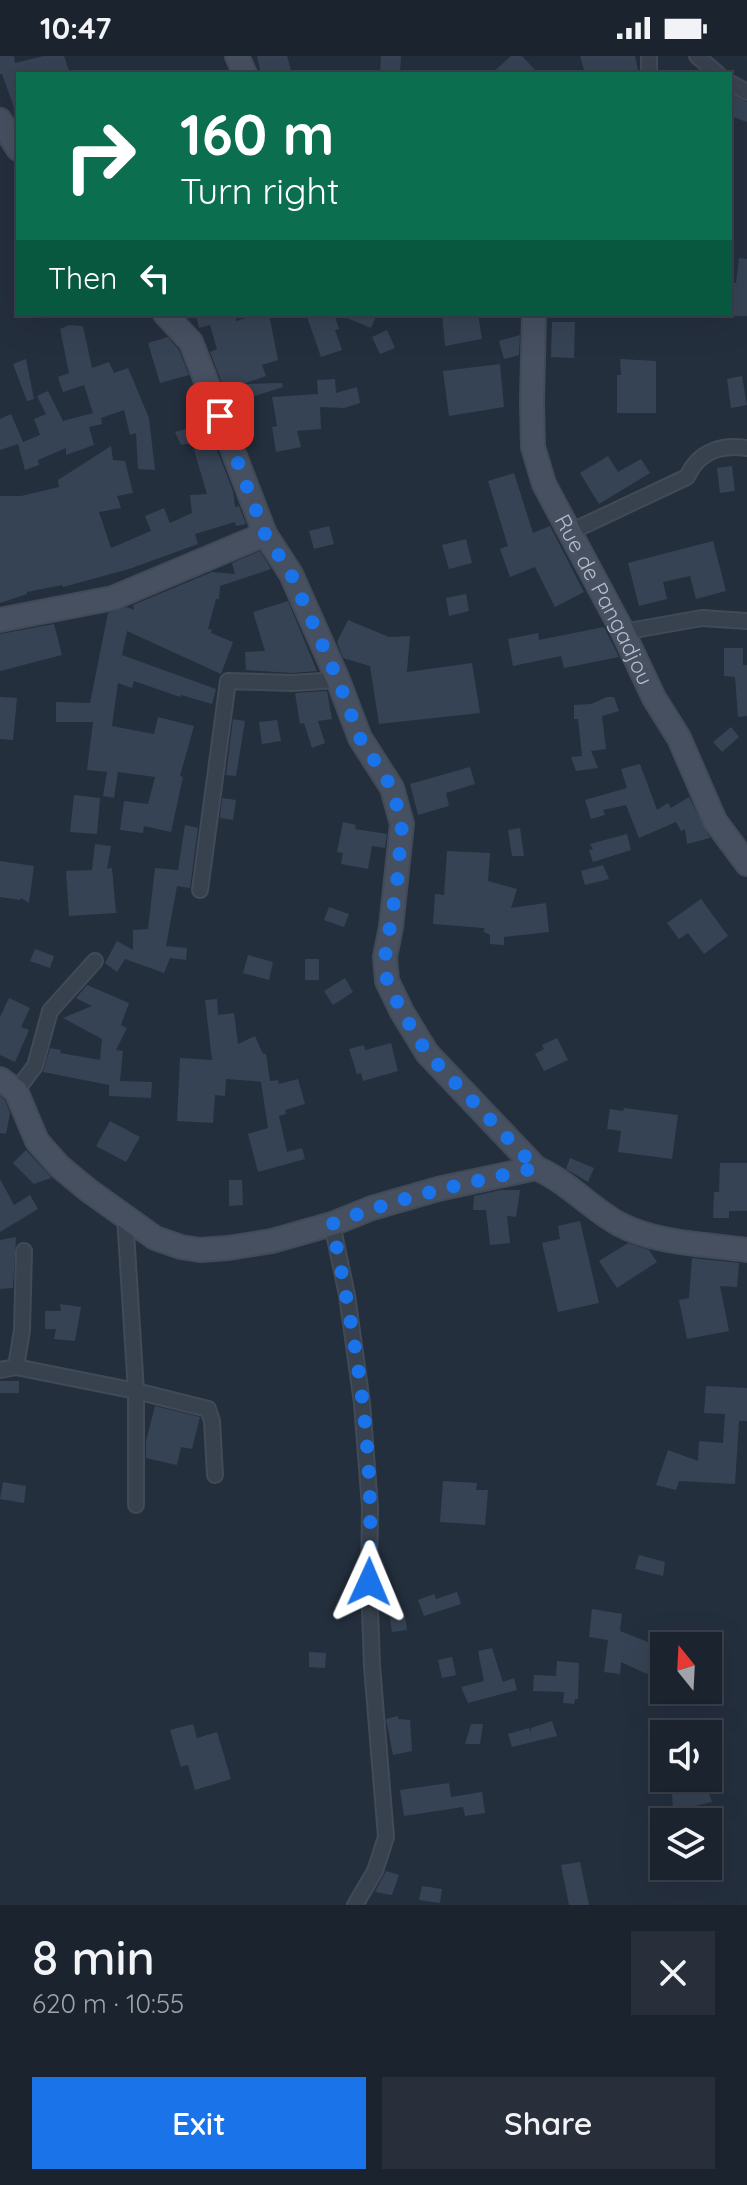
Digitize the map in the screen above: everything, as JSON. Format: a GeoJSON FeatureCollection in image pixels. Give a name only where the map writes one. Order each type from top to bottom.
{"type":"FeatureCollection","features":[{"type":"Feature","properties":{"kind":"street"},"geometry":{"type":"LineString","coordinates":[[697,56],[716,72]]}},
{"type":"Feature","properties":{"kind":"street"},"geometry":{"type":"LineString","coordinates":[[0,120],[16,146]]}},
{"type":"Feature","properties":{"kind":"street"},"geometry":{"type":"LineString","coordinates":[[167,316],[191,342],[265,534],[291,574],[360,738],[392,788],[402,824],[385,957],[387,981],[427,1053],[536,1168],[554,1176],[621,1225],[643,1234],[747,1250]]}},
{"type":"Feature","properties":{"kind":"street","name":"Rue de Pangadjou"},"geometry":{"type":"LineString","coordinates":[[534,316],[533,447],[544,484],[623,632],[654,698],[679,738],[715,821],[747,864]]}},
{"type":"Feature","properties":{"kind":"street"},"geometry":{"type":"LineString","coordinates":[[570,532],[687,477],[698,459],[711,451],[727,447],[747,448]]}},
{"type":"Feature","properties":{"kind":"street"},"geometry":{"type":"LineString","coordinates":[[0,620],[113,598],[265,534]]}},
{"type":"Feature","properties":{"kind":"street"},"geometry":{"type":"LineString","coordinates":[[623,632],[702,618],[747,621]]}},
{"type":"Feature","properties":{"kind":"street"},"geometry":{"type":"LineString","coordinates":[[200,890],[228,681],[292,683],[338,680]]}},
{"type":"Feature","properties":{"kind":"street"},"geometry":{"type":"LineString","coordinates":[[95,961],[50,1011],[35,1066],[8,1085],[47,1154],[88,1190],[155,1238],[200,1250],[272,1241],[425,1193],[536,1168]]}},
{"type":"Feature","properties":{"kind":"street"},"geometry":{"type":"LineString","coordinates":[[125,1216],[136,1391],[136,1505]]}},
{"type":"Feature","properties":{"kind":"street"},"geometry":{"type":"LineString","coordinates":[[332,1224],[347,1295],[362,1403],[370,1507],[372,1666],[386,1837],[375,1871],[355,1905]]}},
{"type":"Feature","properties":{"kind":"street"},"geometry":{"type":"LineString","coordinates":[[16,1367],[22,1330],[24,1251]]}},
{"type":"Feature","properties":{"kind":"street"},"geometry":{"type":"LineString","coordinates":[[0,1370],[16,1367],[208,1409],[212,1421],[215,1475]]}},
{"type":"Feature","properties":{"kind":"building"},"geometry":{"type":"Polygon","coordinates":[[[0,56],[14,56],[15,63],[44,56],[64,56],[69,72],[16,72],[16,113],[0,74],[0,56]]]}},
{"type":"Feature","properties":{"kind":"building"},"geometry":{"type":"Polygon","coordinates":[[[257,56],[287,56],[291,72],[261,72],[257,56]]]}},
{"type":"Feature","properties":{"kind":"building"},"geometry":{"type":"Polygon","coordinates":[[[381,56],[401,56],[400,72],[380,72],[381,56]]]}},
{"type":"Feature","properties":{"kind":"building"},"geometry":{"type":"Polygon","coordinates":[[[511,56],[522,56],[537,72],[493,72],[511,56]]]}},
{"type":"Feature","properties":{"kind":"building"},"geometry":{"type":"Polygon","coordinates":[[[580,56],[635,56],[639,72],[584,72],[580,56]]]}},
{"type":"Feature","properties":{"kind":"building"},"geometry":{"type":"Polygon","coordinates":[[[732,95],[747,102],[747,122],[732,117],[732,95]]]}},
{"type":"Feature","properties":{"kind":"building"},"geometry":{"type":"Polygon","coordinates":[[[739,258],[747,259],[747,316],[732,316],[732,283],[736,283],[739,258]]]}},
{"type":"Feature","properties":{"kind":"building"},"geometry":{"type":"Polygon","coordinates":[[[196,316],[237,316],[236,321],[252,316],[269,316],[278,360],[262,365],[266,376],[243,384],[282,383],[283,387],[230,404],[210,352],[217,349],[210,325],[199,328],[196,316]]]}},
{"type":"Feature","properties":{"kind":"building"},"geometry":{"type":"Polygon","coordinates":[[[307,316],[335,316],[339,329],[335,330],[342,350],[321,357],[307,316]]]}},
{"type":"Feature","properties":{"kind":"building"},"geometry":{"type":"Polygon","coordinates":[[[342,316],[376,316],[371,328],[342,316]]]}},
{"type":"Feature","properties":{"kind":"building"},"geometry":{"type":"Polygon","coordinates":[[[442,316],[478,316],[482,339],[445,346],[442,316]]]}},
{"type":"Feature","properties":{"kind":"building"},"geometry":{"type":"Polygon","coordinates":[[[552,322],[575,322],[574,358],[551,357],[552,322]]]}},
{"type":"Feature","properties":{"kind":"building"},"geometry":{"type":"Polygon","coordinates":[[[69,325],[83,326],[92,368],[109,362],[114,373],[128,368],[149,418],[155,470],[138,469],[136,433],[130,435],[124,410],[101,418],[102,424],[89,427],[94,445],[66,455],[66,448],[38,460],[39,465],[25,470],[18,444],[0,450],[0,419],[11,414],[23,442],[40,435],[34,419],[46,414],[37,396],[48,391],[63,421],[93,413],[84,385],[63,392],[58,377],[69,373],[60,329],[69,325]]]}},
{"type":"Feature","properties":{"kind":"building"},"geometry":{"type":"Polygon","coordinates":[[[387,330],[395,348],[380,354],[372,337],[387,330]]]}},
{"type":"Feature","properties":{"kind":"building"},"geometry":{"type":"Polygon","coordinates":[[[520,335],[519,355],[504,359],[499,341],[520,335]]]}},
{"type":"Feature","properties":{"kind":"building"},"geometry":{"type":"Polygon","coordinates":[[[168,337],[179,350],[189,375],[160,383],[148,343],[168,337]]]}},
{"type":"Feature","properties":{"kind":"building"},"geometry":{"type":"Polygon","coordinates":[[[26,359],[34,399],[27,401],[13,364],[26,359]]]}},
{"type":"Feature","properties":{"kind":"building"},"geometry":{"type":"Polygon","coordinates":[[[620,359],[656,361],[656,413],[617,413],[620,359]]]}},
{"type":"Feature","properties":{"kind":"building"},"geometry":{"type":"Polygon","coordinates":[[[500,364],[504,407],[449,416],[443,371],[500,364]]]}},
{"type":"Feature","properties":{"kind":"building"},"geometry":{"type":"Polygon","coordinates":[[[742,376],[747,405],[731,408],[727,379],[742,376]]]}},
{"type":"Feature","properties":{"kind":"building"},"geometry":{"type":"Polygon","coordinates":[[[335,379],[336,393],[357,387],[360,403],[344,408],[320,407],[321,429],[297,431],[301,447],[276,452],[272,427],[277,426],[272,397],[318,394],[317,380],[335,379]]]}},
{"type":"Feature","properties":{"kind":"building"},"geometry":{"type":"Polygon","coordinates":[[[200,406],[233,491],[235,507],[239,506],[246,524],[236,526],[235,522],[195,534],[198,544],[129,569],[63,587],[27,592],[0,603],[0,496],[21,496],[59,487],[58,480],[111,446],[113,460],[125,461],[133,493],[117,496],[121,508],[99,512],[111,548],[151,531],[145,516],[164,508],[170,523],[192,513],[190,495],[207,494],[192,443],[181,445],[175,432],[196,426],[192,407],[200,406]]]}},
{"type":"Feature","properties":{"kind":"building"},"geometry":{"type":"Polygon","coordinates":[[[608,456],[618,472],[641,459],[650,473],[599,504],[580,473],[608,456]]]}},
{"type":"Feature","properties":{"kind":"building"},"geometry":{"type":"Polygon","coordinates":[[[732,466],[735,491],[720,493],[717,468],[732,466]]]}},
{"type":"Feature","properties":{"kind":"building"},"geometry":{"type":"Polygon","coordinates":[[[514,473],[533,533],[550,526],[584,592],[555,607],[535,567],[510,577],[500,549],[508,546],[488,481],[514,473]]]}},
{"type":"Feature","properties":{"kind":"building"},"geometry":{"type":"Polygon","coordinates":[[[329,526],[334,544],[314,549],[309,531],[329,526]]]}},
{"type":"Feature","properties":{"kind":"building"},"geometry":{"type":"Polygon","coordinates":[[[466,539],[472,563],[449,569],[442,545],[466,539]]]}},
{"type":"Feature","properties":{"kind":"building"},"geometry":{"type":"Polygon","coordinates":[[[713,541],[726,591],[696,599],[690,576],[663,582],[667,599],[639,606],[628,563],[713,541]]]}},
{"type":"Feature","properties":{"kind":"building"},"geometry":{"type":"Polygon","coordinates":[[[260,551],[271,569],[220,586],[219,599],[216,599],[208,629],[233,642],[221,674],[127,631],[122,655],[216,689],[212,704],[134,681],[132,688],[118,683],[112,726],[154,734],[158,717],[194,726],[180,776],[183,777],[171,832],[144,826],[143,833],[120,830],[124,801],[148,804],[155,777],[118,772],[114,798],[103,796],[107,772],[87,770],[93,722],[56,722],[56,702],[90,703],[108,613],[127,607],[134,610],[133,605],[212,572],[235,574],[232,563],[260,551]]]}},
{"type":"Feature","properties":{"kind":"building"},"geometry":{"type":"Polygon","coordinates":[[[466,594],[469,611],[449,616],[446,598],[466,594]]]}},
{"type":"Feature","properties":{"kind":"building"},"geometry":{"type":"Polygon","coordinates":[[[288,601],[317,671],[246,670],[245,652],[265,651],[253,612],[288,601]]]}},
{"type":"Feature","properties":{"kind":"building"},"geometry":{"type":"Polygon","coordinates":[[[348,620],[389,637],[410,636],[407,672],[472,663],[480,713],[379,724],[370,666],[343,658],[337,642],[348,620]]]}},
{"type":"Feature","properties":{"kind":"building"},"geometry":{"type":"Polygon","coordinates":[[[54,624],[62,655],[0,671],[0,634],[54,624]]]}},
{"type":"Feature","properties":{"kind":"building"},"geometry":{"type":"Polygon","coordinates":[[[604,627],[619,657],[564,668],[561,656],[513,666],[508,639],[538,633],[539,640],[604,627]]]}},
{"type":"Feature","properties":{"kind":"building"},"geometry":{"type":"Polygon","coordinates":[[[724,648],[743,648],[743,665],[747,665],[747,716],[738,717],[735,677],[724,676],[724,648]]]}},
{"type":"Feature","properties":{"kind":"building"},"geometry":{"type":"Polygon","coordinates":[[[327,691],[332,719],[318,721],[325,743],[312,748],[304,723],[300,724],[295,693],[327,691]]]}},
{"type":"Feature","properties":{"kind":"building"},"geometry":{"type":"Polygon","coordinates":[[[0,697],[17,698],[13,740],[0,739],[0,697]]]}},
{"type":"Feature","properties":{"kind":"building"},"geometry":{"type":"Polygon","coordinates":[[[614,697],[619,711],[602,716],[606,749],[591,751],[598,768],[576,771],[571,757],[582,756],[574,705],[591,704],[614,697]]]}},
{"type":"Feature","properties":{"kind":"building"},"geometry":{"type":"Polygon","coordinates":[[[233,719],[245,721],[236,776],[226,775],[233,719]]]}},
{"type":"Feature","properties":{"kind":"building"},"geometry":{"type":"Polygon","coordinates":[[[277,720],[281,741],[262,744],[259,722],[277,720]]]}},
{"type":"Feature","properties":{"kind":"building"},"geometry":{"type":"Polygon","coordinates":[[[731,727],[739,737],[722,752],[713,742],[731,727]]]}},
{"type":"Feature","properties":{"kind":"building"},"geometry":{"type":"Polygon","coordinates":[[[640,764],[657,810],[668,803],[671,808],[689,797],[710,838],[687,844],[685,829],[681,831],[676,822],[639,838],[626,805],[603,810],[605,815],[591,819],[585,800],[627,788],[621,769],[640,764]]]}},
{"type":"Feature","properties":{"kind":"building"},"geometry":{"type":"Polygon","coordinates":[[[470,767],[475,784],[446,793],[449,806],[418,815],[410,784],[470,767]]]}},
{"type":"Feature","properties":{"kind":"building"},"geometry":{"type":"Polygon","coordinates":[[[74,795],[100,798],[97,834],[70,832],[74,795]]]}},
{"type":"Feature","properties":{"kind":"building"},"geometry":{"type":"Polygon","coordinates":[[[222,798],[236,800],[233,820],[220,818],[222,798]]]}},
{"type":"Feature","properties":{"kind":"building"},"geometry":{"type":"Polygon","coordinates":[[[343,822],[356,825],[355,829],[387,834],[385,848],[372,846],[368,869],[341,864],[343,853],[337,852],[343,822]]]}},
{"type":"Feature","properties":{"kind":"building"},"geometry":{"type":"Polygon","coordinates":[[[185,825],[198,828],[190,888],[177,886],[166,946],[187,948],[186,960],[170,958],[164,973],[125,959],[117,972],[105,963],[117,941],[133,950],[133,930],[148,929],[155,868],[178,870],[185,825]]]}},
{"type":"Feature","properties":{"kind":"building"},"geometry":{"type":"Polygon","coordinates":[[[520,828],[524,856],[512,856],[508,830],[520,828]]]}},
{"type":"Feature","properties":{"kind":"building"},"geometry":{"type":"Polygon","coordinates":[[[627,834],[631,850],[593,862],[590,844],[627,834]]]}},
{"type":"Feature","properties":{"kind":"building"},"geometry":{"type":"Polygon","coordinates":[[[95,844],[111,846],[107,869],[112,868],[116,913],[69,916],[66,871],[92,870],[95,844]]]}},
{"type":"Feature","properties":{"kind":"building"},"geometry":{"type":"Polygon","coordinates":[[[447,851],[490,853],[488,881],[517,889],[511,908],[546,903],[549,932],[504,937],[504,945],[490,944],[490,935],[484,932],[484,928],[433,924],[435,894],[444,895],[447,851]]]}},
{"type":"Feature","properties":{"kind":"building"},"geometry":{"type":"Polygon","coordinates":[[[0,861],[34,866],[29,903],[21,898],[0,897],[0,861]]]}},
{"type":"Feature","properties":{"kind":"building"},"geometry":{"type":"Polygon","coordinates":[[[603,865],[609,879],[585,885],[581,871],[603,865]]]}},
{"type":"Feature","properties":{"kind":"building"},"geometry":{"type":"Polygon","coordinates":[[[701,899],[728,936],[704,954],[688,933],[679,939],[667,923],[701,899]]]}},
{"type":"Feature","properties":{"kind":"building"},"geometry":{"type":"Polygon","coordinates":[[[329,907],[349,914],[344,927],[324,920],[329,907]]]}},
{"type":"Feature","properties":{"kind":"building"},"geometry":{"type":"Polygon","coordinates":[[[35,949],[54,956],[50,968],[30,961],[35,949]]]}},
{"type":"Feature","properties":{"kind":"building"},"geometry":{"type":"Polygon","coordinates":[[[248,955],[273,962],[269,980],[243,973],[248,955]]]}},
{"type":"Feature","properties":{"kind":"building"},"geometry":{"type":"Polygon","coordinates":[[[305,959],[319,959],[319,980],[305,980],[305,959]]]}},
{"type":"Feature","properties":{"kind":"building"},"geometry":{"type":"Polygon","coordinates":[[[345,978],[353,992],[333,1005],[324,991],[345,978]]]}},
{"type":"Feature","properties":{"kind":"building"},"geometry":{"type":"Polygon","coordinates":[[[87,985],[129,1003],[121,1025],[127,1028],[116,1050],[123,1051],[120,1081],[152,1082],[151,1098],[109,1096],[109,1085],[43,1072],[50,1048],[61,1050],[60,1053],[100,1060],[102,1039],[63,1018],[92,1006],[76,998],[87,985]]]}},
{"type":"Feature","properties":{"kind":"building"},"geometry":{"type":"Polygon","coordinates":[[[9,998],[30,1008],[21,1027],[29,1030],[15,1062],[0,1055],[0,1017],[9,998]]]}},
{"type":"Feature","properties":{"kind":"building"},"geometry":{"type":"Polygon","coordinates":[[[217,999],[218,1015],[234,1013],[238,1044],[255,1036],[263,1054],[266,1054],[270,1081],[278,1080],[279,1084],[298,1079],[305,1104],[285,1110],[286,1114],[279,1116],[287,1152],[302,1148],[305,1159],[258,1172],[248,1134],[268,1128],[261,1082],[264,1082],[226,1079],[225,1096],[215,1095],[213,1123],[177,1121],[180,1058],[212,1060],[205,1000],[217,999]]]}},
{"type":"Feature","properties":{"kind":"building"},"geometry":{"type":"Polygon","coordinates":[[[557,1038],[568,1060],[544,1071],[535,1054],[544,1049],[542,1045],[557,1038]]]}},
{"type":"Feature","properties":{"kind":"building"},"geometry":{"type":"Polygon","coordinates":[[[391,1043],[398,1071],[363,1081],[361,1073],[357,1074],[349,1049],[364,1045],[365,1050],[391,1043]]]}},
{"type":"Feature","properties":{"kind":"building"},"geometry":{"type":"Polygon","coordinates":[[[0,1096],[10,1113],[6,1134],[0,1133],[0,1096]]]}},
{"type":"Feature","properties":{"kind":"building"},"geometry":{"type":"Polygon","coordinates":[[[624,1108],[678,1115],[672,1159],[618,1152],[621,1131],[607,1129],[610,1109],[623,1111],[624,1108]]]}},
{"type":"Feature","properties":{"kind":"building"},"geometry":{"type":"Polygon","coordinates":[[[110,1121],[140,1137],[126,1162],[96,1146],[110,1121]]]}},
{"type":"Feature","properties":{"kind":"building"},"geometry":{"type":"Polygon","coordinates":[[[26,1150],[51,1178],[34,1184],[13,1163],[26,1150]]]}},
{"type":"Feature","properties":{"kind":"building"},"geometry":{"type":"Polygon","coordinates":[[[570,1158],[594,1168],[588,1182],[566,1169],[570,1158]]]}},
{"type":"Feature","properties":{"kind":"building"},"geometry":{"type":"Polygon","coordinates":[[[720,1163],[747,1163],[747,1211],[729,1211],[729,1218],[713,1218],[714,1192],[719,1192],[720,1163]]]}},
{"type":"Feature","properties":{"kind":"building"},"geometry":{"type":"Polygon","coordinates":[[[0,1179],[14,1205],[30,1195],[38,1209],[0,1232],[0,1179]]]}},
{"type":"Feature","properties":{"kind":"building"},"geometry":{"type":"Polygon","coordinates":[[[229,1180],[242,1180],[243,1205],[229,1206],[229,1180]]]}},
{"type":"Feature","properties":{"kind":"building"},"geometry":{"type":"Polygon","coordinates":[[[501,1190],[520,1190],[516,1217],[507,1216],[510,1243],[490,1245],[486,1210],[473,1210],[474,1196],[501,1190]]]}},
{"type":"Feature","properties":{"kind":"building"},"geometry":{"type":"Polygon","coordinates":[[[580,1221],[599,1303],[558,1312],[542,1243],[560,1239],[558,1226],[580,1221]]]}},
{"type":"Feature","properties":{"kind":"building"},"geometry":{"type":"Polygon","coordinates":[[[16,1237],[13,1288],[0,1289],[0,1240],[16,1237]]]}},
{"type":"Feature","properties":{"kind":"building"},"geometry":{"type":"Polygon","coordinates":[[[628,1243],[649,1250],[657,1262],[617,1288],[599,1261],[628,1243]]]}},
{"type":"Feature","properties":{"kind":"building"},"geometry":{"type":"Polygon","coordinates":[[[692,1258],[739,1263],[737,1287],[720,1286],[729,1331],[687,1339],[679,1300],[689,1298],[692,1258]]]}},
{"type":"Feature","properties":{"kind":"building"},"geometry":{"type":"Polygon","coordinates":[[[60,1304],[81,1307],[75,1341],[54,1339],[56,1329],[45,1329],[45,1311],[61,1311],[60,1304]]]}},
{"type":"Feature","properties":{"kind":"building"},"geometry":{"type":"Polygon","coordinates":[[[0,1381],[19,1381],[19,1393],[0,1393],[0,1381]]]}},
{"type":"Feature","properties":{"kind":"building"},"geometry":{"type":"Polygon","coordinates":[[[706,1386],[747,1388],[747,1421],[739,1421],[735,1484],[679,1481],[676,1490],[656,1485],[668,1450],[698,1461],[699,1441],[723,1443],[725,1414],[704,1413],[706,1386]]]}},
{"type":"Feature","properties":{"kind":"building"},"geometry":{"type":"Polygon","coordinates":[[[155,1406],[200,1417],[192,1449],[181,1447],[177,1465],[146,1458],[146,1441],[155,1406]]]}},
{"type":"Feature","properties":{"kind":"building"},"geometry":{"type":"Polygon","coordinates":[[[443,1481],[477,1483],[476,1490],[488,1490],[485,1525],[440,1522],[443,1481]]]}},
{"type":"Feature","properties":{"kind":"building"},"geometry":{"type":"Polygon","coordinates":[[[3,1482],[26,1486],[24,1503],[0,1499],[3,1482]]]}},
{"type":"Feature","properties":{"kind":"building"},"geometry":{"type":"Polygon","coordinates":[[[639,1555],[665,1562],[663,1576],[635,1569],[639,1555]]]}},
{"type":"Feature","properties":{"kind":"building"},"geometry":{"type":"Polygon","coordinates":[[[457,1592],[461,1604],[424,1616],[418,1600],[434,1594],[436,1599],[457,1592]]]}},
{"type":"Feature","properties":{"kind":"building"},"geometry":{"type":"Polygon","coordinates":[[[592,1609],[622,1614],[620,1631],[650,1643],[650,1669],[647,1674],[621,1662],[620,1674],[604,1672],[608,1640],[589,1637],[592,1609]]]}},
{"type":"Feature","properties":{"kind":"building"},"geometry":{"type":"Polygon","coordinates":[[[405,1616],[407,1630],[392,1632],[390,1618],[405,1616]]]}},
{"type":"Feature","properties":{"kind":"building"},"geometry":{"type":"Polygon","coordinates":[[[492,1648],[503,1682],[514,1678],[517,1690],[468,1703],[461,1687],[484,1681],[478,1651],[492,1648]]]}},
{"type":"Feature","properties":{"kind":"building"},"geometry":{"type":"Polygon","coordinates":[[[309,1652],[326,1653],[325,1668],[309,1667],[309,1652]]]}},
{"type":"Feature","properties":{"kind":"building"},"geometry":{"type":"Polygon","coordinates":[[[452,1657],[456,1675],[442,1678],[438,1660],[452,1657]]]}},
{"type":"Feature","properties":{"kind":"building"},"geometry":{"type":"Polygon","coordinates":[[[557,1661],[579,1663],[578,1699],[574,1704],[563,1703],[564,1692],[533,1691],[534,1675],[556,1676],[557,1661]]]}},
{"type":"Feature","properties":{"kind":"building"},"geometry":{"type":"Polygon","coordinates":[[[398,1716],[398,1719],[410,1720],[412,1751],[393,1755],[386,1719],[398,1716]]]}},
{"type":"Feature","properties":{"kind":"building"},"geometry":{"type":"Polygon","coordinates":[[[552,1721],[557,1736],[512,1747],[508,1734],[529,1728],[531,1733],[531,1728],[552,1721]]]}},
{"type":"Feature","properties":{"kind":"building"},"geometry":{"type":"Polygon","coordinates":[[[193,1724],[197,1738],[217,1732],[231,1779],[195,1790],[188,1765],[181,1767],[170,1730],[193,1724]]]}},
{"type":"Feature","properties":{"kind":"building"},"geometry":{"type":"Polygon","coordinates":[[[471,1724],[483,1724],[480,1744],[465,1744],[471,1724]]]}},
{"type":"Feature","properties":{"kind":"building"},"geometry":{"type":"Polygon","coordinates":[[[449,1783],[451,1797],[482,1792],[485,1813],[465,1816],[463,1807],[404,1816],[400,1790],[449,1783]]]}},
{"type":"Feature","properties":{"kind":"building"},"geometry":{"type":"Polygon","coordinates":[[[672,1792],[709,1792],[712,1802],[686,1808],[673,1808],[672,1792]]]}},
{"type":"Feature","properties":{"kind":"building"},"geometry":{"type":"Polygon","coordinates":[[[580,1862],[589,1905],[569,1905],[561,1865],[580,1862]]]}},
{"type":"Feature","properties":{"kind":"building"},"geometry":{"type":"Polygon","coordinates":[[[386,1871],[399,1875],[392,1895],[375,1892],[386,1871]]]}},
{"type":"Feature","properties":{"kind":"building"},"geometry":{"type":"Polygon","coordinates":[[[422,1886],[442,1889],[440,1903],[419,1900],[422,1886]]]}},
{"type":"Feature","properties":{"kind":"route"},"geometry":{"type":"LineString","coordinates":[[220,416],[265,534],[291,574],[360,738],[392,788],[402,824],[397,883],[385,957],[387,981],[427,1053],[536,1168],[438,1189],[372,1208],[332,1224],[347,1295],[362,1403],[370,1507],[369,1582]]}}]}
